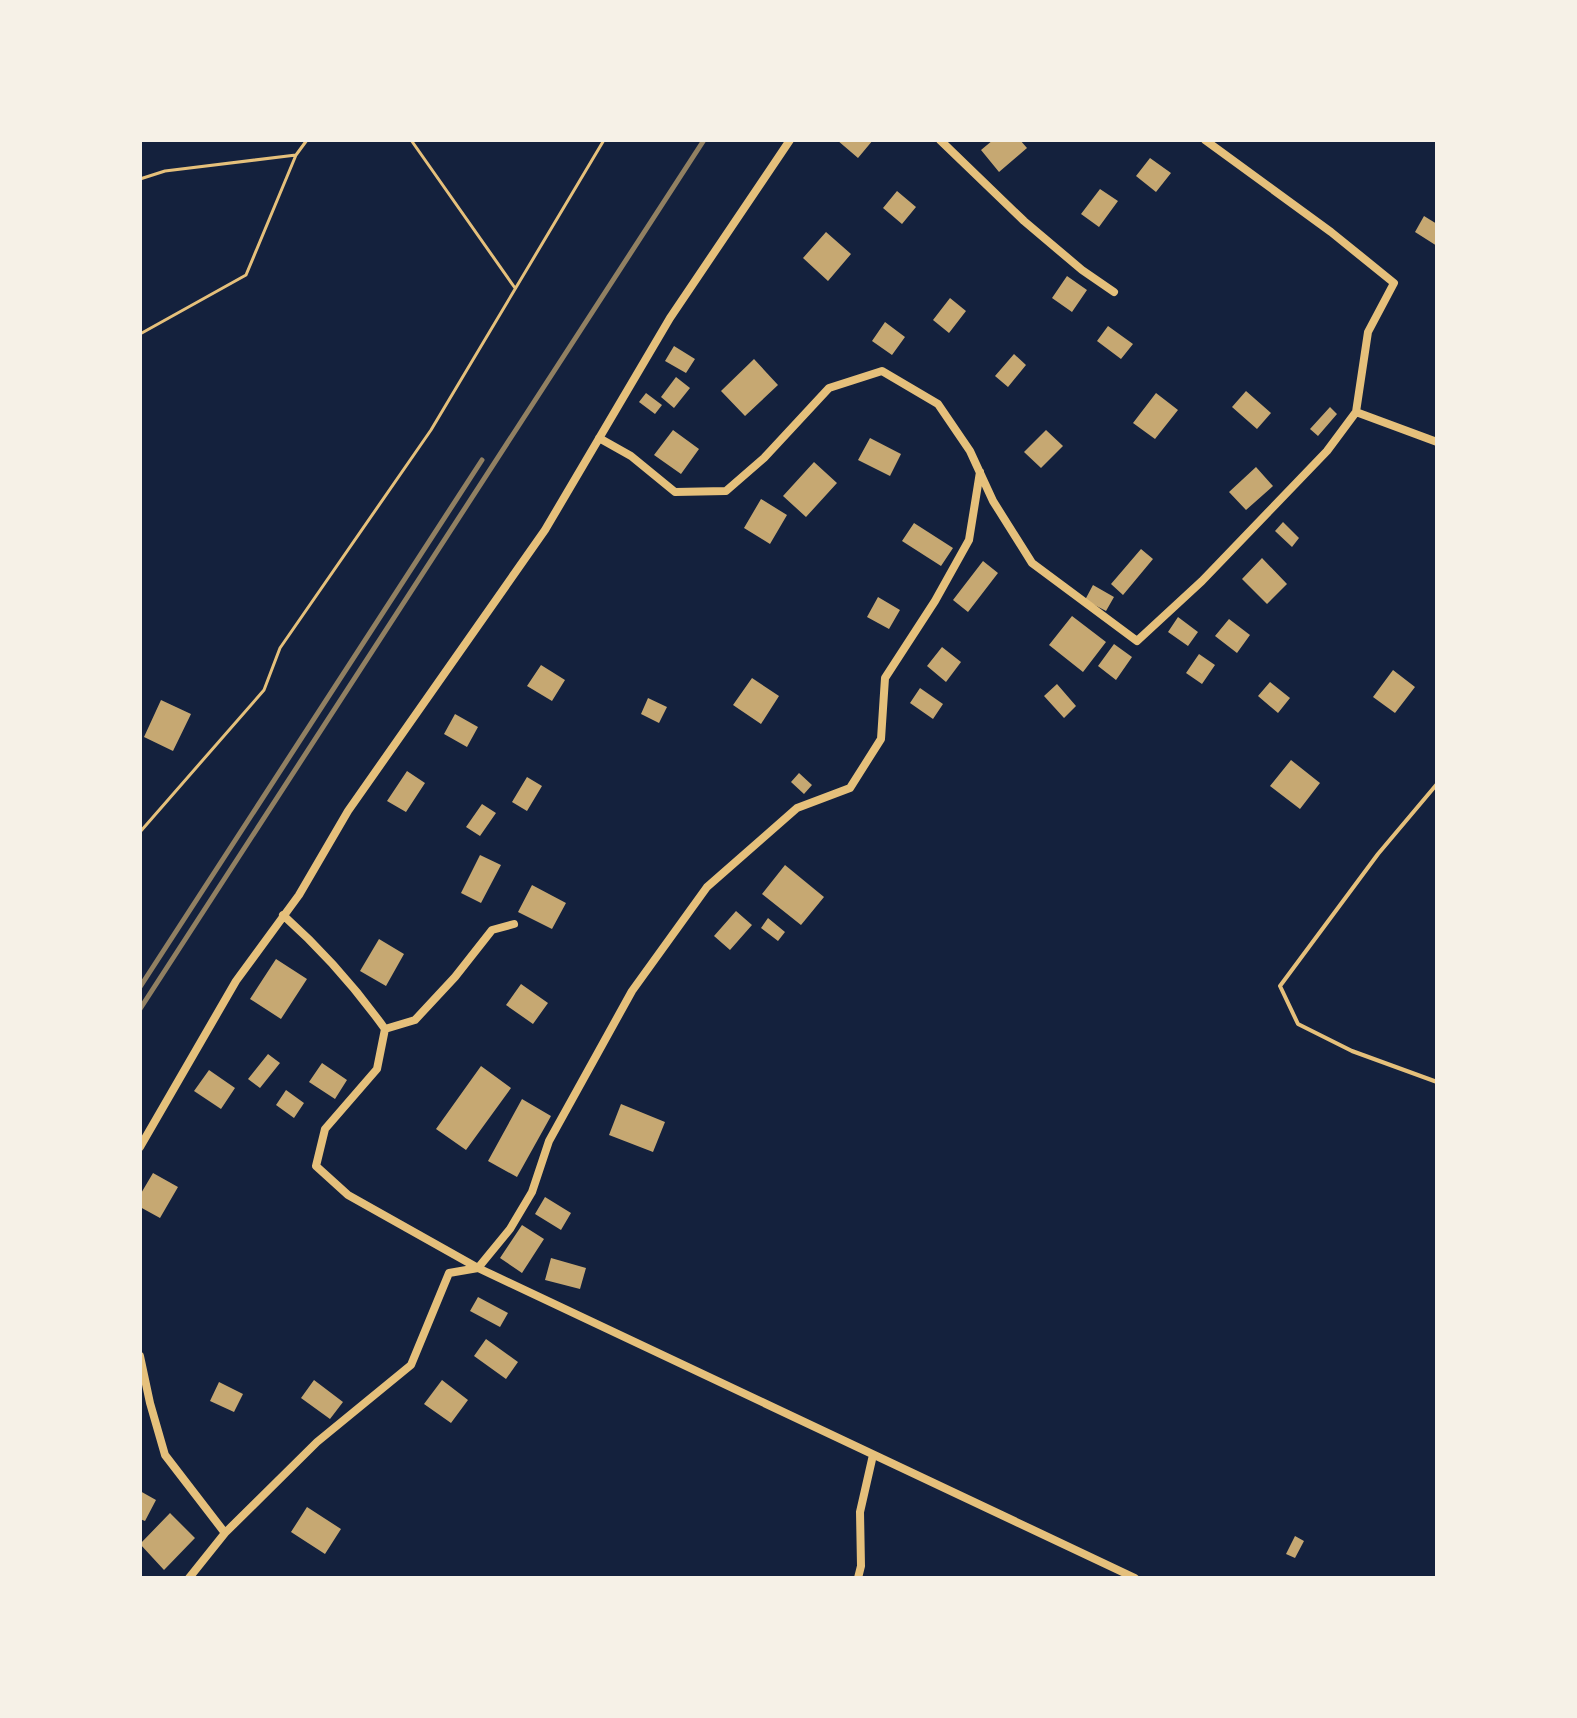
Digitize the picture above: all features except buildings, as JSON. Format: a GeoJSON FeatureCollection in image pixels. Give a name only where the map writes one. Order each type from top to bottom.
{"type":"FeatureCollection","features":[{"type":"Feature","properties":{"kind":"street"},"geometry":{"type":"LineString","coordinates":[[140,1147],[236,981],[299,895],[348,811],[545,530],[670,318],[790,140]]}},
{"type":"Feature","properties":{"kind":"street"},"geometry":{"type":"LineString","coordinates":[[940,140],[1024,221],[1082,270],[1114,292]]}},
{"type":"Feature","properties":{"kind":"street"},"geometry":{"type":"LineString","coordinates":[[599,438],[631,456],[675,492],[726,491],[764,458],[829,388],[882,371],[938,404],[970,451],[993,501],[1032,563],[1137,641],[1202,581],[1327,451],[1356,412],[1368,332],[1394,283],[1331,232],[1205,140]]}},
{"type":"Feature","properties":{"kind":"street"},"geometry":{"type":"LineString","coordinates":[[1356,412],[1437,442]]}},
{"type":"Feature","properties":{"kind":"street"},"geometry":{"type":"LineString","coordinates":[[189,1578],[225,1533],[317,1442],[411,1365],[449,1273],[478,1268],[510,1229],[532,1192],[549,1141],[632,991],[707,887],[797,808],[850,788],[881,739],[885,678],[935,601],[969,540],[980,472]]}},
{"type":"Feature","properties":{"kind":"street"},"geometry":{"type":"LineString","coordinates":[[283,915],[315,944],[385,1029],[377,1069],[325,1129],[316,1166],[348,1195],[478,1268],[1135,1578]]}},
{"type":"Feature","properties":{"kind":"street"},"geometry":{"type":"LineString","coordinates":[[385,1029],[415,1020],[455,977],[492,930],[514,924]]}},
{"type":"Feature","properties":{"kind":"street"},"geometry":{"type":"LineString","coordinates":[[140,1356],[165,1455],[225,1533]]}},
{"type":"Feature","properties":{"kind":"street"},"geometry":{"type":"LineString","coordinates":[[858,1578],[861,1566],[860,1512],[873,1455]]}},
{"type":"Feature","properties":{"kind":"lane"},"geometry":{"type":"LineString","coordinates":[[1437,784],[1378,854],[1280,986],[1298,1024],[1352,1051],[1437,1082]]}},
{"type":"Feature","properties":{"kind":"path"},"geometry":{"type":"LineString","coordinates":[[140,334],[246,275],[296,155],[307,140]]}},
{"type":"Feature","properties":{"kind":"path"},"geometry":{"type":"LineString","coordinates":[[411,140],[515,288]]}},
{"type":"Feature","properties":{"kind":"path"},"geometry":{"type":"LineString","coordinates":[[140,832],[264,690],[280,648],[431,430],[604,140]]}},
{"type":"Feature","properties":{"kind":"path"},"geometry":{"type":"LineString","coordinates":[[140,179],[165,171],[296,155]]}},
{"type":"Feature","properties":{"kind":"railway"},"geometry":{"type":"LineString","coordinates":[[140,1009],[704,140]]}},
{"type":"Feature","properties":{"kind":"railway"},"geometry":{"type":"LineString","coordinates":[[140,987],[482,460]]}}]}
